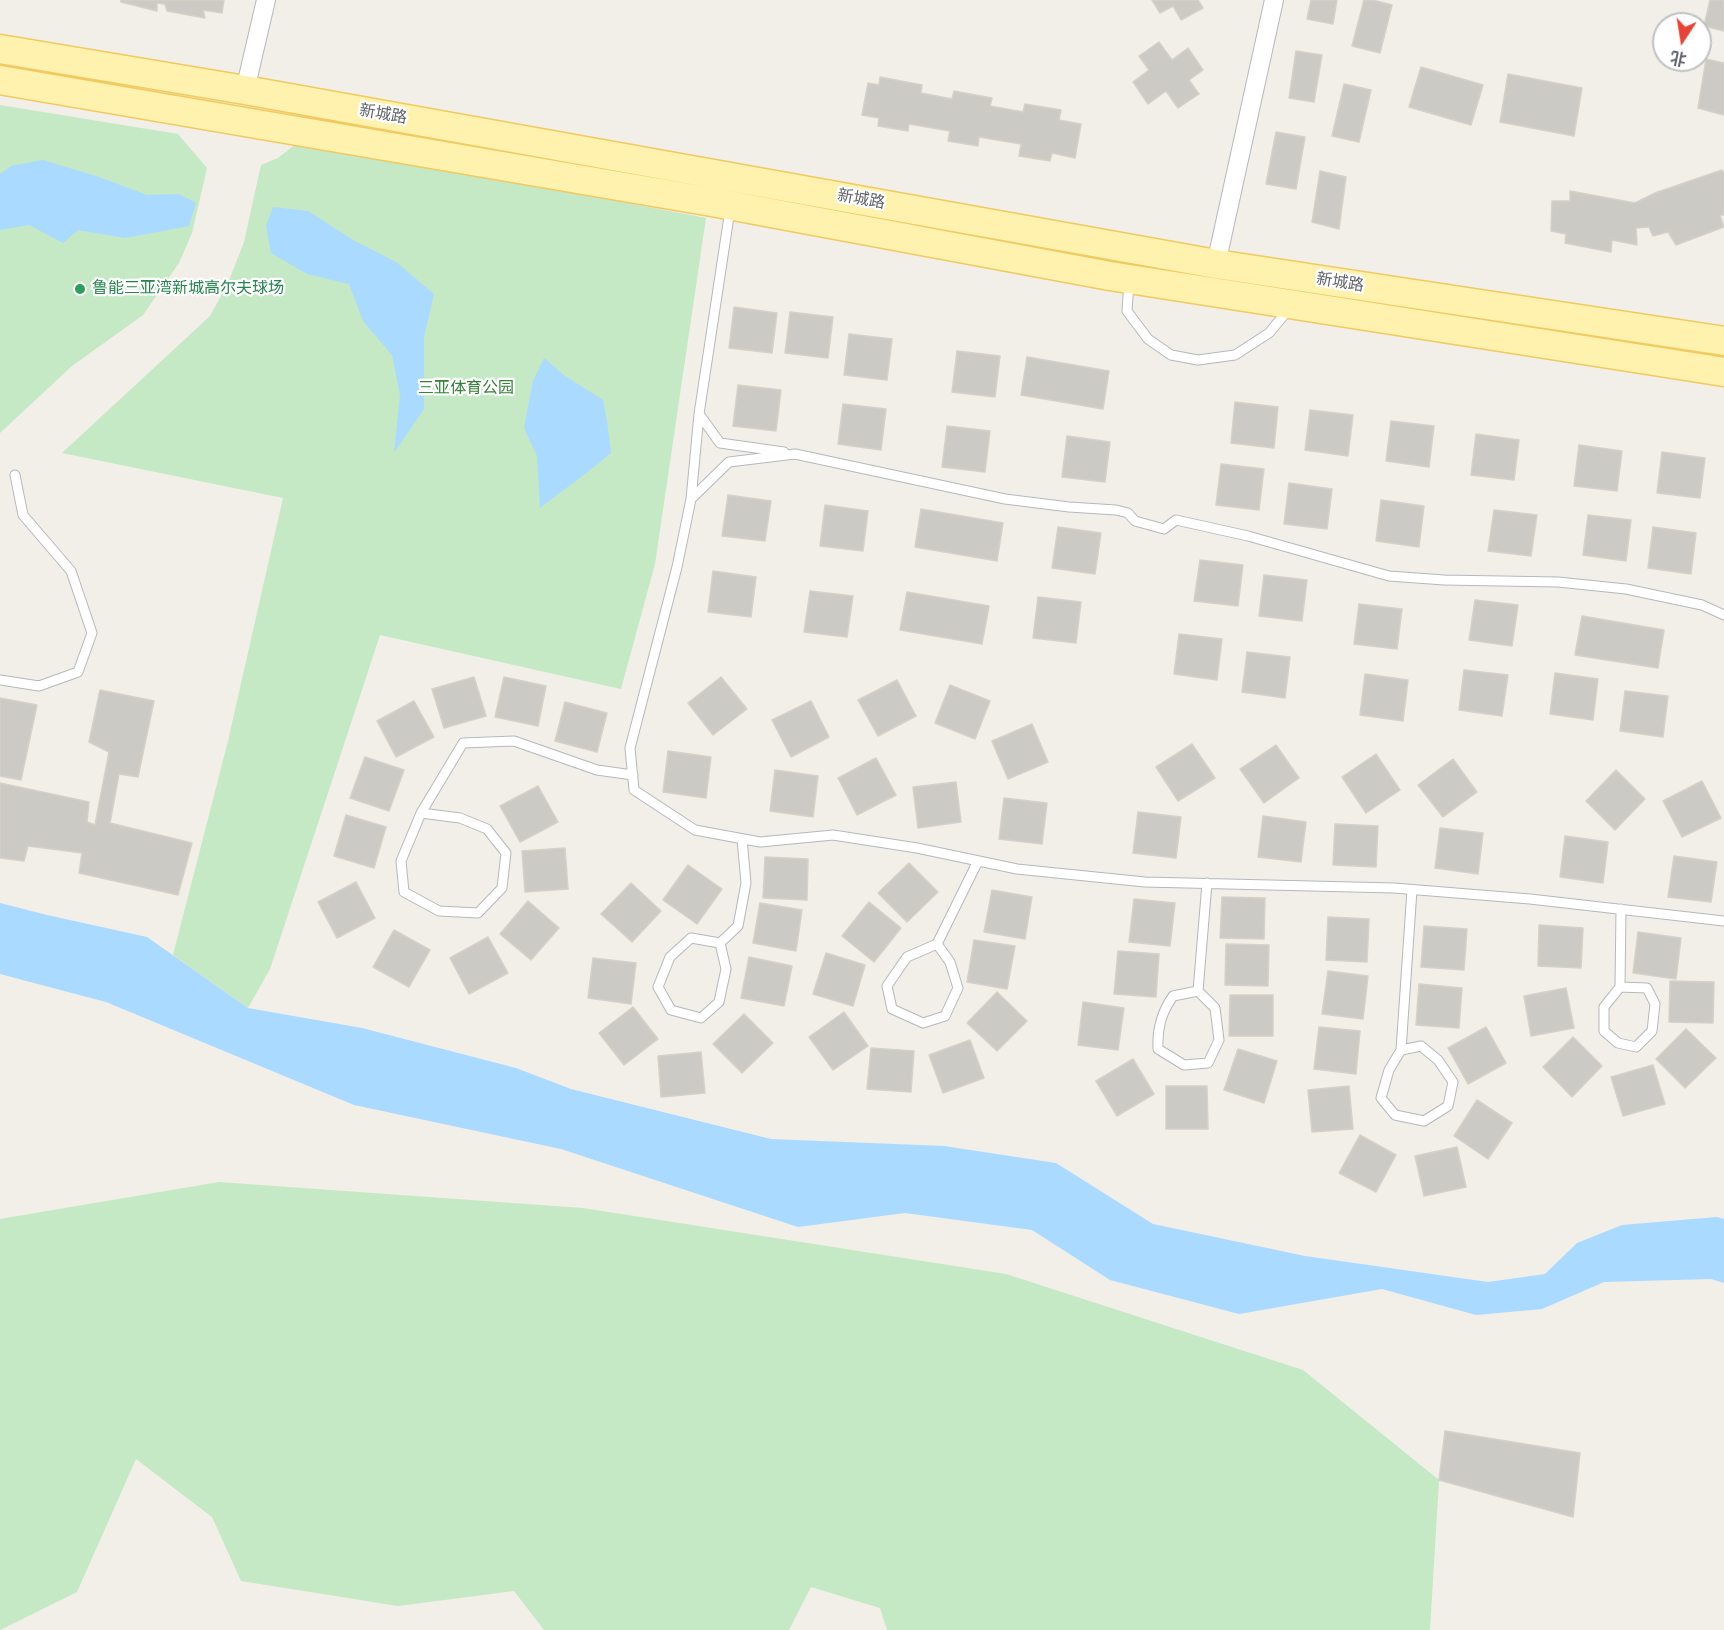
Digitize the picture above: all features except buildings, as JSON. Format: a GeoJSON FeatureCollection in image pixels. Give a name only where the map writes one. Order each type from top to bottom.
{"type":"FeatureCollection","features":[{"type":"Feature","properties":{"kind":"main road","name":"新城路"},"geometry":{"type":"LineString","coordinates":[[0,49],[245,90],[1216,264],[1724,340]]}},
{"type":"Feature","properties":{"kind":"main road","name":"新城路"},"geometry":{"type":"LineString","coordinates":[[0,80],[731,206],[1129,279],[1724,372]]}},
{"type":"Feature","properties":{"kind":"street"},"geometry":{"type":"LineString","coordinates":[[245,90],[266,0]]}},
{"type":"Feature","properties":{"kind":"street"},"geometry":{"type":"LineString","coordinates":[[1216,264],[1274,0]]}},
{"type":"Feature","properties":{"kind":"lane"},"geometry":{"type":"LineString","coordinates":[[731,206],[699,414],[691,499],[630,748],[634,790],[695,830],[760,842],[833,835],[918,848],[1017,870],[1146,882],[1413,890],[1530,899],[1724,921]]}},
{"type":"Feature","properties":{"kind":"lane"},"geometry":{"type":"LineString","coordinates":[[1129,279],[1127,311],[1148,339],[1171,355],[1198,360],[1235,355],[1269,333],[1292,306]]}},
{"type":"Feature","properties":{"kind":"lane"},"geometry":{"type":"LineString","coordinates":[[699,414],[720,442],[795,454],[1005,499],[1116,510],[1128,513],[1134,521],[1164,530],[1176,520],[1248,536],[1389,576],[1444,580],[1558,582],[1626,589],[1702,605],[1724,615]]}},
{"type":"Feature","properties":{"kind":"lane"},"geometry":{"type":"LineString","coordinates":[[691,499],[729,462],[795,454]]}},
{"type":"Feature","properties":{"kind":"lane"},"geometry":{"type":"LineString","coordinates":[[0,680],[39,686],[78,672],[92,633],[71,571],[23,515],[15,476]]}},
{"type":"Feature","properties":{"kind":"lane"},"geometry":{"type":"LineString","coordinates":[[421,813],[460,818],[487,829],[506,853],[501,888],[478,912],[439,911],[404,892],[401,861],[421,813],[463,744],[514,741],[597,770],[633,775]]}},
{"type":"Feature","properties":{"kind":"lane"},"geometry":{"type":"LineString","coordinates":[[720,943],[738,926],[746,883],[742,839]]}},
{"type":"Feature","properties":{"kind":"lane"},"geometry":{"type":"LineString","coordinates":[[937,944],[950,962],[958,987],[945,1016],[923,1023],[892,1009],[887,986],[907,957],[937,944],[978,861]]}},
{"type":"Feature","properties":{"kind":"lane"},"geometry":{"type":"LineString","coordinates":[[1198,991],[1173,996],[1165,1008],[1157,1033],[1158,1049],[1184,1065],[1208,1063],[1219,1040],[1215,1008],[1198,991],[1207,883]]}},
{"type":"Feature","properties":{"kind":"lane"},"geometry":{"type":"LineString","coordinates":[[1401,1050],[1421,1046],[1438,1060],[1453,1082],[1448,1106],[1424,1121],[1395,1115],[1380,1098],[1389,1070],[1401,1050],[1413,890]]}},
{"type":"Feature","properties":{"kind":"lane"},"geometry":{"type":"LineString","coordinates":[[1620,987],[1647,988],[1655,1004],[1652,1031],[1636,1047],[1618,1043],[1604,1031],[1604,1007],[1620,987],[1621,909]]}},
{"type":"Feature","properties":{"kind":"lane"},"geometry":{"type":"LineString","coordinates":[[691,939],[720,943],[726,969],[719,1002],[701,1018],[670,1010],[658,987],[670,957],[691,939]]}},
{"type":"Feature","properties":{"kind":"green space","name":"鲁能三亚湾新城高尔夫球场"},"geometry":{"type":"Polygon","coordinates":[[[0,105],[178,134],[207,168],[192,233],[179,263],[143,315],[72,366],[0,433],[0,105]]]}},
{"type":"Feature","properties":{"kind":"green space","name":"三亚体育公园"},"geometry":{"type":"Polygon","coordinates":[[[296,144],[429,165],[706,218],[655,564],[621,689],[380,635],[270,969],[248,1008],[173,955],[228,741],[283,498],[62,453],[210,316],[228,283],[244,242],[261,165],[278,158],[296,144]]]}},
{"type":"Feature","properties":{"kind":"green space"},"geometry":{"type":"Polygon","coordinates":[[[219,1182],[583,1208],[1006,1274],[1303,1370],[1439,1480],[1430,1630],[887,1630],[880,1608],[811,1587],[789,1630],[544,1630],[514,1591],[398,1606],[241,1581],[212,1517],[136,1459],[77,1592],[0,1630],[0,1219],[219,1182]]]}},
{"type":"Feature","properties":{"kind":"water"},"geometry":{"type":"Polygon","coordinates":[[[43,160],[147,195],[179,194],[196,203],[189,226],[125,238],[78,230],[63,243],[29,225],[0,230],[0,174],[11,166],[43,160]]]}},
{"type":"Feature","properties":{"kind":"water"},"geometry":{"type":"Polygon","coordinates":[[[273,207],[308,211],[353,240],[396,262],[434,294],[424,337],[424,409],[394,453],[400,395],[392,355],[363,321],[349,284],[307,274],[271,253],[266,226],[273,207]]]}},
{"type":"Feature","properties":{"kind":"water"},"geometry":{"type":"Polygon","coordinates":[[[544,358],[565,376],[603,400],[611,453],[540,508],[537,456],[524,428],[533,381],[544,358]]]}},
{"type":"Feature","properties":{"kind":"water"},"geometry":{"type":"Polygon","coordinates":[[[0,903],[147,937],[248,1008],[362,1028],[516,1068],[571,1089],[771,1139],[944,1146],[1056,1163],[1153,1224],[1305,1256],[1488,1282],[1545,1274],[1577,1243],[1622,1225],[1717,1217],[1724,1219],[1724,1283],[1711,1279],[1604,1282],[1542,1309],[1476,1315],[1382,1289],[1239,1314],[1110,1280],[1032,1230],[905,1213],[798,1227],[561,1149],[354,1105],[106,1002],[0,974],[0,903]]]}},
{"type":"Feature","properties":{"kind":"place","name":"鲁能三亚湾新城高尔夫球场"},"geometry":{"type":"Point","coordinates":[80,289]}}]}
